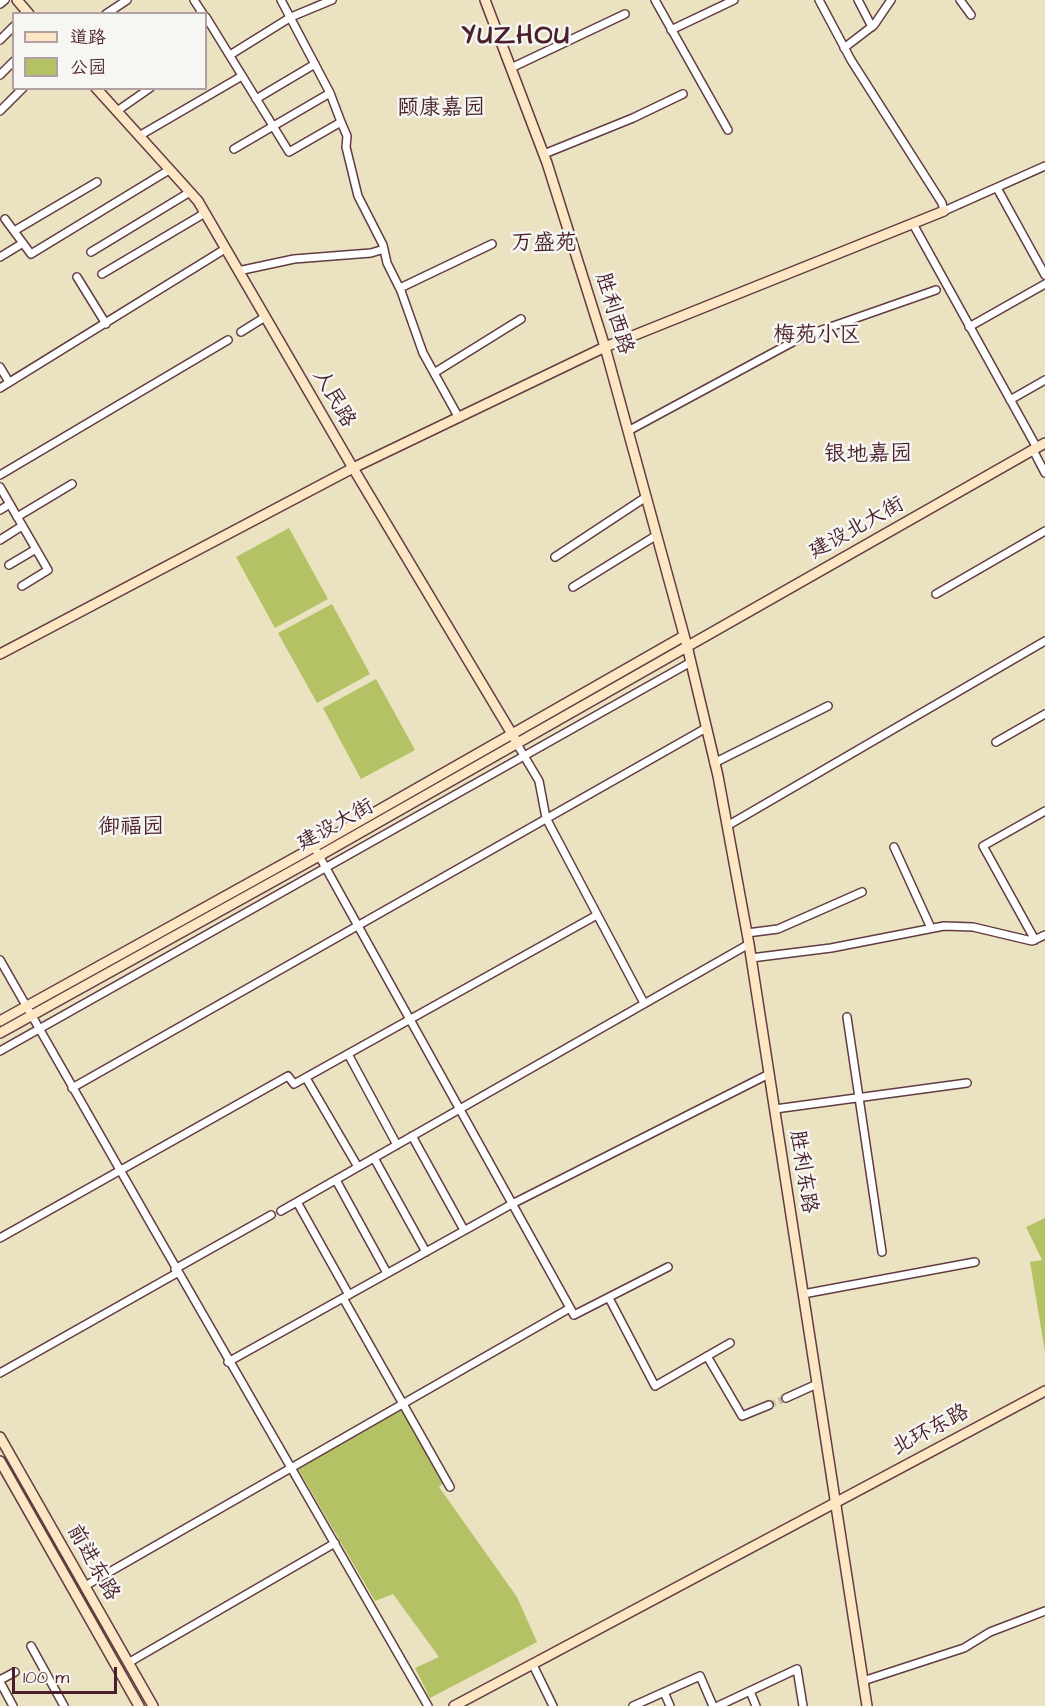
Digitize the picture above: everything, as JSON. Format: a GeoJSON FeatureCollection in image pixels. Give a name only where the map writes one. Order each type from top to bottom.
{"type":"FeatureCollection","features":[{"type":"Feature","properties":{"kind":"main road"},"geometry":{"type":"LineString","coordinates":[[17,0],[27,12]]}},
{"type":"Feature","properties":{"kind":"main road","name":"胜利西路"},"geometry":{"type":"LineString","coordinates":[[489,1],[511,68],[544,154],[605,347],[686,641]]}},
{"type":"Feature","properties":{"kind":"main road","name":"人民路"},"geometry":{"type":"LineString","coordinates":[[98,90],[190,192],[204,213],[517,744]]}},
{"type":"Feature","properties":{"kind":"main road"},"geometry":{"type":"LineString","coordinates":[[0,654],[353,468],[605,347],[944,211]]}},
{"type":"Feature","properties":{"kind":"main road","name":"建设北大街"},"geometry":{"type":"LineString","coordinates":[[686,641],[1038,447]]}},
{"type":"Feature","properties":{"kind":"main road","name":"胜利东路"},"geometry":{"type":"LineString","coordinates":[[686,641],[714,763],[749,944],[867,1706]]}},
{"type":"Feature","properties":{"kind":"main road","name":"建设大街"},"geometry":{"type":"LineString","coordinates":[[317,851],[512,734],[686,641]]}},
{"type":"Feature","properties":{"kind":"main road","name":"建设大街"},"geometry":{"type":"LineString","coordinates":[[0,1033],[29,1011],[317,851],[517,744],[686,641]]}},
{"type":"Feature","properties":{"kind":"main road","name":"建设大街"},"geometry":{"type":"LineString","coordinates":[[0,1021],[29,1011]]}},
{"type":"Feature","properties":{"kind":"main road","name":"北环东路"},"geometry":{"type":"LineString","coordinates":[[454,1706],[1045,1391]]}},
{"type":"Feature","properties":{"kind":"main road","name":"前进东路"},"geometry":{"type":"LineString","coordinates":[[0,1437],[153,1706]]}},
{"type":"Feature","properties":{"kind":"main road","name":"前进东路"},"geometry":{"type":"LineString","coordinates":[[0,1461],[139,1706]]}},
{"type":"Feature","properties":{"kind":"street"},"geometry":{"type":"LineString","coordinates":[[0,4],[4,0]]}},
{"type":"Feature","properties":{"kind":"street"},"geometry":{"type":"LineString","coordinates":[[109,12],[127,0]]}},
{"type":"Feature","properties":{"kind":"street"},"geometry":{"type":"LineString","coordinates":[[281,0],[330,93],[347,136],[346,147],[358,196],[384,249],[387,263],[400,288],[423,353],[459,418]]}},
{"type":"Feature","properties":{"kind":"street"},"geometry":{"type":"LineString","coordinates":[[230,55],[291,17],[332,0]]}},
{"type":"Feature","properties":{"kind":"street"},"geometry":{"type":"LineString","coordinates":[[655,0],[728,130]]}},
{"type":"Feature","properties":{"kind":"street"},"geometry":{"type":"LineString","coordinates":[[671,30],[734,0]]}},
{"type":"Feature","properties":{"kind":"street"},"geometry":{"type":"LineString","coordinates":[[819,0],[844,48],[942,203],[944,211],[1045,166]]}},
{"type":"Feature","properties":{"kind":"street"},"geometry":{"type":"LineString","coordinates":[[858,0],[872,27]]}},
{"type":"Feature","properties":{"kind":"street"},"geometry":{"type":"LineString","coordinates":[[844,48],[872,27],[891,0]]}},
{"type":"Feature","properties":{"kind":"street"},"geometry":{"type":"LineString","coordinates":[[960,0],[970,15]]}},
{"type":"Feature","properties":{"kind":"street"},"geometry":{"type":"LineString","coordinates":[[511,68],[625,14]]}},
{"type":"Feature","properties":{"kind":"street"},"geometry":{"type":"LineString","coordinates":[[207,20],[289,152],[341,122]]}},
{"type":"Feature","properties":{"kind":"street"},"geometry":{"type":"LineString","coordinates":[[0,40],[12,29]]}},
{"type":"Feature","properties":{"kind":"street"},"geometry":{"type":"LineString","coordinates":[[0,75],[12,63]]}},
{"type":"Feature","properties":{"kind":"street"},"geometry":{"type":"LineString","coordinates":[[256,99],[315,64]]}},
{"type":"Feature","properties":{"kind":"street"},"geometry":{"type":"LineString","coordinates":[[139,136],[242,76]]}},
{"type":"Feature","properties":{"kind":"street"},"geometry":{"type":"LineString","coordinates":[[0,111],[21,90]]}},
{"type":"Feature","properties":{"kind":"street"},"geometry":{"type":"LineString","coordinates":[[117,111],[147,90]]}},
{"type":"Feature","properties":{"kind":"street"},"geometry":{"type":"LineString","coordinates":[[234,149],[330,93]]}},
{"type":"Feature","properties":{"kind":"street"},"geometry":{"type":"LineString","coordinates":[[544,154],[633,118],[683,94]]}},
{"type":"Feature","properties":{"kind":"street"},"geometry":{"type":"LineString","coordinates":[[5,219],[31,254],[170,170]]}},
{"type":"Feature","properties":{"kind":"street"},"geometry":{"type":"LineString","coordinates":[[14,231],[98,182]]}},
{"type":"Feature","properties":{"kind":"street"},"geometry":{"type":"LineString","coordinates":[[997,188],[1045,275]]}},
{"type":"Feature","properties":{"kind":"street"},"geometry":{"type":"LineString","coordinates":[[91,252],[190,192]]}},
{"type":"Feature","properties":{"kind":"street"},"geometry":{"type":"LineString","coordinates":[[102,274],[204,213]]}},
{"type":"Feature","properties":{"kind":"street"},"geometry":{"type":"LineString","coordinates":[[913,224],[1038,447],[1045,473]]}},
{"type":"Feature","properties":{"kind":"street"},"geometry":{"type":"LineString","coordinates":[[0,257],[23,243]]}},
{"type":"Feature","properties":{"kind":"street"},"geometry":{"type":"LineString","coordinates":[[400,288],[492,244]]}},
{"type":"Feature","properties":{"kind":"street"},"geometry":{"type":"LineString","coordinates":[[0,388],[225,249]]}},
{"type":"Feature","properties":{"kind":"street"},"geometry":{"type":"LineString","coordinates":[[238,271],[294,260],[352,253],[371,254],[384,249]]}},
{"type":"Feature","properties":{"kind":"street"},"geometry":{"type":"LineString","coordinates":[[77,277],[106,324]]}},
{"type":"Feature","properties":{"kind":"street"},"geometry":{"type":"LineString","coordinates":[[969,327],[1045,284]]}},
{"type":"Feature","properties":{"kind":"street"},"geometry":{"type":"LineString","coordinates":[[628,431],[802,337],[936,290]]}},
{"type":"Feature","properties":{"kind":"street"},"geometry":{"type":"LineString","coordinates":[[241,332],[265,317]]}},
{"type":"Feature","properties":{"kind":"street"},"geometry":{"type":"LineString","coordinates":[[434,373],[521,319]]}},
{"type":"Feature","properties":{"kind":"street"},"geometry":{"type":"LineString","coordinates":[[0,475],[228,340]]}},
{"type":"Feature","properties":{"kind":"street"},"geometry":{"type":"LineString","coordinates":[[0,367],[9,382]]}},
{"type":"Feature","properties":{"kind":"street"},"geometry":{"type":"LineString","coordinates":[[1010,400],[1045,380]]}},
{"type":"Feature","properties":{"kind":"street"},"geometry":{"type":"LineString","coordinates":[[17,517],[72,484]]}},
{"type":"Feature","properties":{"kind":"street"},"geometry":{"type":"LineString","coordinates":[[0,487],[48,570],[22,586]]}},
{"type":"Feature","properties":{"kind":"street"},"geometry":{"type":"LineString","coordinates":[[555,557],[646,497]]}},
{"type":"Feature","properties":{"kind":"street"},"geometry":{"type":"LineString","coordinates":[[0,510],[10,504]]}},
{"type":"Feature","properties":{"kind":"street"},"geometry":{"type":"LineString","coordinates":[[0,540],[22,526]]}},
{"type":"Feature","properties":{"kind":"street"},"geometry":{"type":"LineString","coordinates":[[936,594],[1045,531]]}},
{"type":"Feature","properties":{"kind":"street"},"geometry":{"type":"LineString","coordinates":[[573,587],[657,535]]}},
{"type":"Feature","properties":{"kind":"street"},"geometry":{"type":"LineString","coordinates":[[9,565],[36,549]]}},
{"type":"Feature","properties":{"kind":"street"},"geometry":{"type":"LineString","coordinates":[[727,826],[1045,641]]}},
{"type":"Feature","properties":{"kind":"street"},"geometry":{"type":"LineString","coordinates":[[0,1051],[691,662]]}},
{"type":"Feature","properties":{"kind":"street"},"geometry":{"type":"LineString","coordinates":[[714,763],[828,706]]}},
{"type":"Feature","properties":{"kind":"street"},"geometry":{"type":"LineString","coordinates":[[996,742],[1045,714]]}},
{"type":"Feature","properties":{"kind":"street"},"geometry":{"type":"LineString","coordinates":[[72,1088],[706,728]]}},
{"type":"Feature","properties":{"kind":"street"},"geometry":{"type":"LineString","coordinates":[[517,744],[539,781],[546,818],[644,1004]]}},
{"type":"Feature","properties":{"kind":"street"},"geometry":{"type":"LineString","coordinates":[[1035,940],[983,846],[1045,811]]}},
{"type":"Feature","properties":{"kind":"street"},"geometry":{"type":"LineString","coordinates":[[894,847],[931,928]]}},
{"type":"Feature","properties":{"kind":"street"},"geometry":{"type":"LineString","coordinates":[[317,851],[574,1316],[668,1267]]}},
{"type":"Feature","properties":{"kind":"street"},"geometry":{"type":"LineString","coordinates":[[747,933],[777,929],[862,892]]}},
{"type":"Feature","properties":{"kind":"street"},"geometry":{"type":"LineString","coordinates":[[0,1238],[288,1076],[294,1084],[306,1078],[597,915]]}},
{"type":"Feature","properties":{"kind":"street"},"geometry":{"type":"LineString","coordinates":[[751,958],[831,948],[931,928],[973,927],[1032,941],[1045,935]]}},
{"type":"Feature","properties":{"kind":"street"},"geometry":{"type":"LineString","coordinates":[[281,1211],[749,944]]}},
{"type":"Feature","properties":{"kind":"street"},"geometry":{"type":"LineString","coordinates":[[0,960],[228,1362],[292,1467],[428,1706]]}},
{"type":"Feature","properties":{"kind":"street"},"geometry":{"type":"LineString","coordinates":[[847,1017],[882,1252]]}},
{"type":"Feature","properties":{"kind":"street"},"geometry":{"type":"LineString","coordinates":[[348,1054],[397,1145]]}},
{"type":"Feature","properties":{"kind":"street"},"geometry":{"type":"LineString","coordinates":[[228,1362],[512,1204],[769,1074]]}},
{"type":"Feature","properties":{"kind":"street"},"geometry":{"type":"LineString","coordinates":[[306,1078],[358,1167]]}},
{"type":"Feature","properties":{"kind":"street"},"geometry":{"type":"LineString","coordinates":[[774,1109],[967,1083]]}},
{"type":"Feature","properties":{"kind":"street"},"geometry":{"type":"LineString","coordinates":[[412,1136],[464,1230]]}},
{"type":"Feature","properties":{"kind":"street"},"geometry":{"type":"LineString","coordinates":[[374,1158],[426,1252]]}},
{"type":"Feature","properties":{"kind":"street"},"geometry":{"type":"LineString","coordinates":[[336,1180],[387,1273]]}},
{"type":"Feature","properties":{"kind":"street"},"geometry":{"type":"LineString","coordinates":[[297,1202],[403,1404],[450,1488]]}},
{"type":"Feature","properties":{"kind":"street"},"geometry":{"type":"LineString","coordinates":[[0,1373],[271,1215]]}},
{"type":"Feature","properties":{"kind":"street"},"geometry":{"type":"LineString","coordinates":[[803,1294],[975,1262]]}},
{"type":"Feature","properties":{"kind":"street"},"geometry":{"type":"LineString","coordinates":[[609,1298],[655,1386],[730,1343]]}},
{"type":"Feature","properties":{"kind":"street"},"geometry":{"type":"LineString","coordinates":[[85,1586],[171,1539],[570,1308]]}},
{"type":"Feature","properties":{"kind":"street"},"geometry":{"type":"LineString","coordinates":[[707,1356],[742,1416],[769,1405]]}},
{"type":"Feature","properties":{"kind":"street"},"geometry":{"type":"LineString","coordinates":[[786,1398],[817,1384]]}},
{"type":"Feature","properties":{"kind":"street"},"geometry":{"type":"LineString","coordinates":[[128,1663],[335,1543]]}},
{"type":"Feature","properties":{"kind":"street"},"geometry":{"type":"LineString","coordinates":[[863,1681],[964,1648],[990,1632],[1045,1611]]}},
{"type":"Feature","properties":{"kind":"street"},"geometry":{"type":"LineString","coordinates":[[31,1646],[64,1706]]}},
{"type":"Feature","properties":{"kind":"street"},"geometry":{"type":"LineString","coordinates":[[533,1665],[553,1706]]}},
{"type":"Feature","properties":{"kind":"street"},"geometry":{"type":"LineString","coordinates":[[718,1706],[797,1669],[803,1706]]}},
{"type":"Feature","properties":{"kind":"street"},"geometry":{"type":"LineString","coordinates":[[13,1706],[0,1681],[15,1672]]}},
{"type":"Feature","properties":{"kind":"street"},"geometry":{"type":"LineString","coordinates":[[633,1706],[700,1676],[712,1706]]}},
{"type":"Feature","properties":{"kind":"street"},"geometry":{"type":"LineString","coordinates":[[750,1691],[756,1706]]}},
{"type":"Feature","properties":{"kind":"street"},"geometry":{"type":"LineString","coordinates":[[664,1692],[670,1706]]}},
{"type":"Feature","properties":{"kind":"green space"},"geometry":{"type":"Polygon","coordinates":[[[289,528],[328,599],[275,628],[236,557],[289,528]]]}},
{"type":"Feature","properties":{"kind":"green space"},"geometry":{"type":"Polygon","coordinates":[[[332,604],[370,674],[317,703],[278,633],[332,604]]]}},
{"type":"Feature","properties":{"kind":"green space"},"geometry":{"type":"Polygon","coordinates":[[[376,679],[415,750],[361,779],[323,708],[376,679]]]}},
{"type":"Feature","properties":{"kind":"green space"},"geometry":{"type":"Polygon","coordinates":[[[1045,1218],[1045,1352],[1030,1262],[1042,1260],[1026,1227],[1045,1218]]]}},
{"type":"Feature","properties":{"kind":"green space"},"geometry":{"type":"Polygon","coordinates":[[[402,1408],[444,1483],[439,1487],[517,1597],[537,1642],[430,1698],[415,1668],[439,1657],[393,1594],[375,1601],[298,1469],[402,1408]]]}},
{"type":"Feature","properties":{"kind":"tunnel"},"geometry":{"type":"LineString","coordinates":[[769,1405],[786,1398]]}},
{"type":"Feature","properties":{"kind":"district","name":"YUZHOU"},"geometry":{"type":"Point","coordinates":[516,37]}},
{"type":"Feature","properties":{"kind":"district","name":"颐康嘉园"},"geometry":{"type":"Point","coordinates":[441,109]}},
{"type":"Feature","properties":{"kind":"district","name":"万盛苑"},"geometry":{"type":"Point","coordinates":[544,244]}},
{"type":"Feature","properties":{"kind":"district","name":"梅苑小区"},"geometry":{"type":"Point","coordinates":[817,336]}},
{"type":"Feature","properties":{"kind":"district","name":"银地嘉园"},"geometry":{"type":"Point","coordinates":[868,455]}},
{"type":"Feature","properties":{"kind":"district","name":"御福园"},"geometry":{"type":"Point","coordinates":[131,828]}}]}
